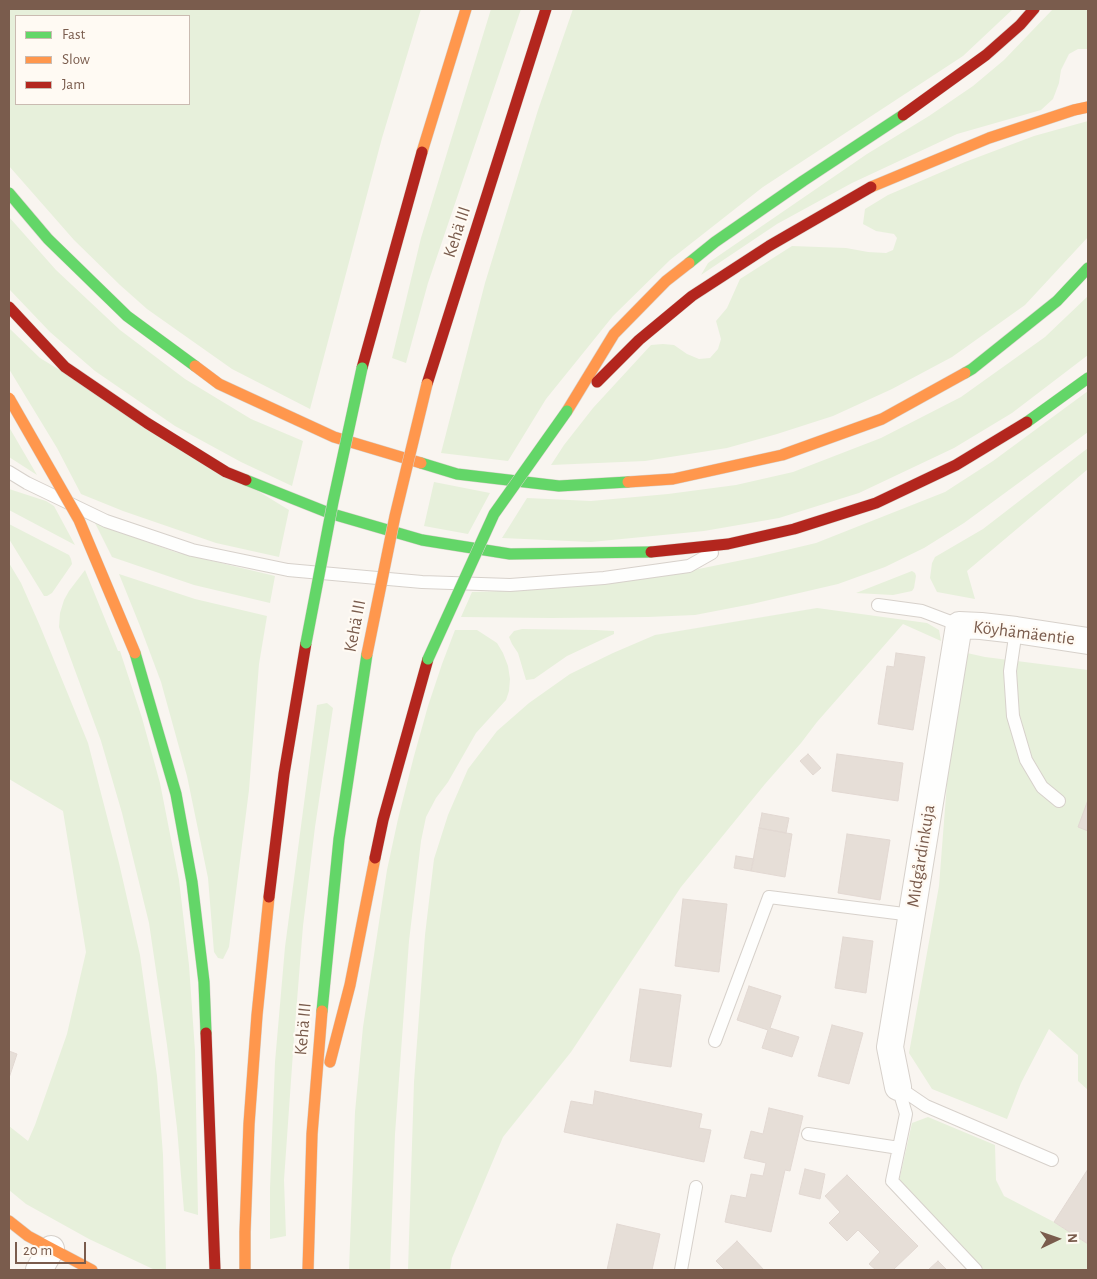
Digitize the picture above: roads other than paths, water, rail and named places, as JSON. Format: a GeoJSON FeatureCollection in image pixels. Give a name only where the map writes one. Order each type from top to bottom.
{"type":"FeatureCollection","features":[{"type":"Feature","properties":{"kind":"main road"},"geometry":{"type":"LineString","coordinates":[[245,1270],[250,1114],[257,1015],[268,903],[284,774],[306,643],[333,502],[362,368],[430,123],[466,9]]}},
{"type":"Feature","properties":{"kind":"main road","name":"Kehä III"},"geometry":{"type":"LineString","coordinates":[[308,1270],[312,1134],[324,988],[339,838],[367,654],[395,516],[427,384],[546,9]]}},
{"type":"Feature","properties":{"kind":"main road"},"geometry":{"type":"LineString","coordinates":[[312,1134],[350,985],[383,820],[428,659],[494,514],[567,411],[614,334],[666,281],[715,242],[896,120],[986,56],[1020,26],[1034,9]]}},
{"type":"Feature","properties":{"kind":"main road"},"geometry":{"type":"LineString","coordinates":[[430,123],[442,47]]}},
{"type":"Feature","properties":{"kind":"main road"},"geometry":{"type":"LineString","coordinates":[[567,411],[639,340],[692,296],[769,246],[866,189],[989,138],[1088,107]]}},
{"type":"Feature","properties":{"kind":"main road"},"geometry":{"type":"LineString","coordinates":[[9,193],[48,239],[127,316],[219,384],[334,437],[457,474],[559,486],[673,479],[782,456],[882,419],[972,369],[1057,301],[1088,268]]}},
{"type":"Feature","properties":{"kind":"main road"},"geometry":{"type":"LineString","coordinates":[[9,307],[65,367],[146,423],[226,472],[329,513],[422,540],[510,554],[644,553],[728,544],[794,529],[876,503],[956,465],[1023,425],[1088,378]]}},
{"type":"Feature","properties":{"kind":"main road"},"geometry":{"type":"LineString","coordinates":[[9,398],[79,520],[135,653],[176,794],[192,882],[204,982],[215,1270]]}},
{"type":"Feature","properties":{"kind":"main road"},"geometry":{"type":"LineString","coordinates":[[9,1221],[28,1236],[45,1260],[92,1270]]}},
{"type":"Feature","properties":{"kind":"street","name":"Köyhämäentie"},"geometry":{"type":"LineString","coordinates":[[959,625],[1016,630],[1088,641]]}},
{"type":"Feature","properties":{"kind":"street","name":"Midgårdinkuja"},"geometry":{"type":"LineString","coordinates":[[898,1087],[890,1047],[959,625]]}},
{"type":"Feature","properties":{"kind":"lane"},"geometry":{"type":"LineString","coordinates":[[9,472],[27,483],[106,521],[192,550],[288,570],[422,582],[510,586],[604,578],[688,566],[728,544]]}},
{"type":"Feature","properties":{"kind":"lane"},"geometry":{"type":"LineString","coordinates":[[878,605],[922,611],[959,625]]}},
{"type":"Feature","properties":{"kind":"lane"},"geometry":{"type":"LineString","coordinates":[[1016,630],[1010,672],[1012,716],[1026,760],[1042,787],[1060,801]]}},
{"type":"Feature","properties":{"kind":"lane"},"geometry":{"type":"LineString","coordinates":[[715,1041],[769,897],[912,915]]}},
{"type":"Feature","properties":{"kind":"lane"},"geometry":{"type":"LineString","coordinates":[[898,1087],[906,1114],[892,1180],[976,1270]]}},
{"type":"Feature","properties":{"kind":"lane"},"geometry":{"type":"LineString","coordinates":[[898,1087],[926,1106],[1052,1160]]}},
{"type":"Feature","properties":{"kind":"lane"},"geometry":{"type":"LineString","coordinates":[[808,1134],[899,1148]]}},
{"type":"Feature","properties":{"kind":"lane"},"geometry":{"type":"LineString","coordinates":[[682,1270],[696,1187]]}}]}
